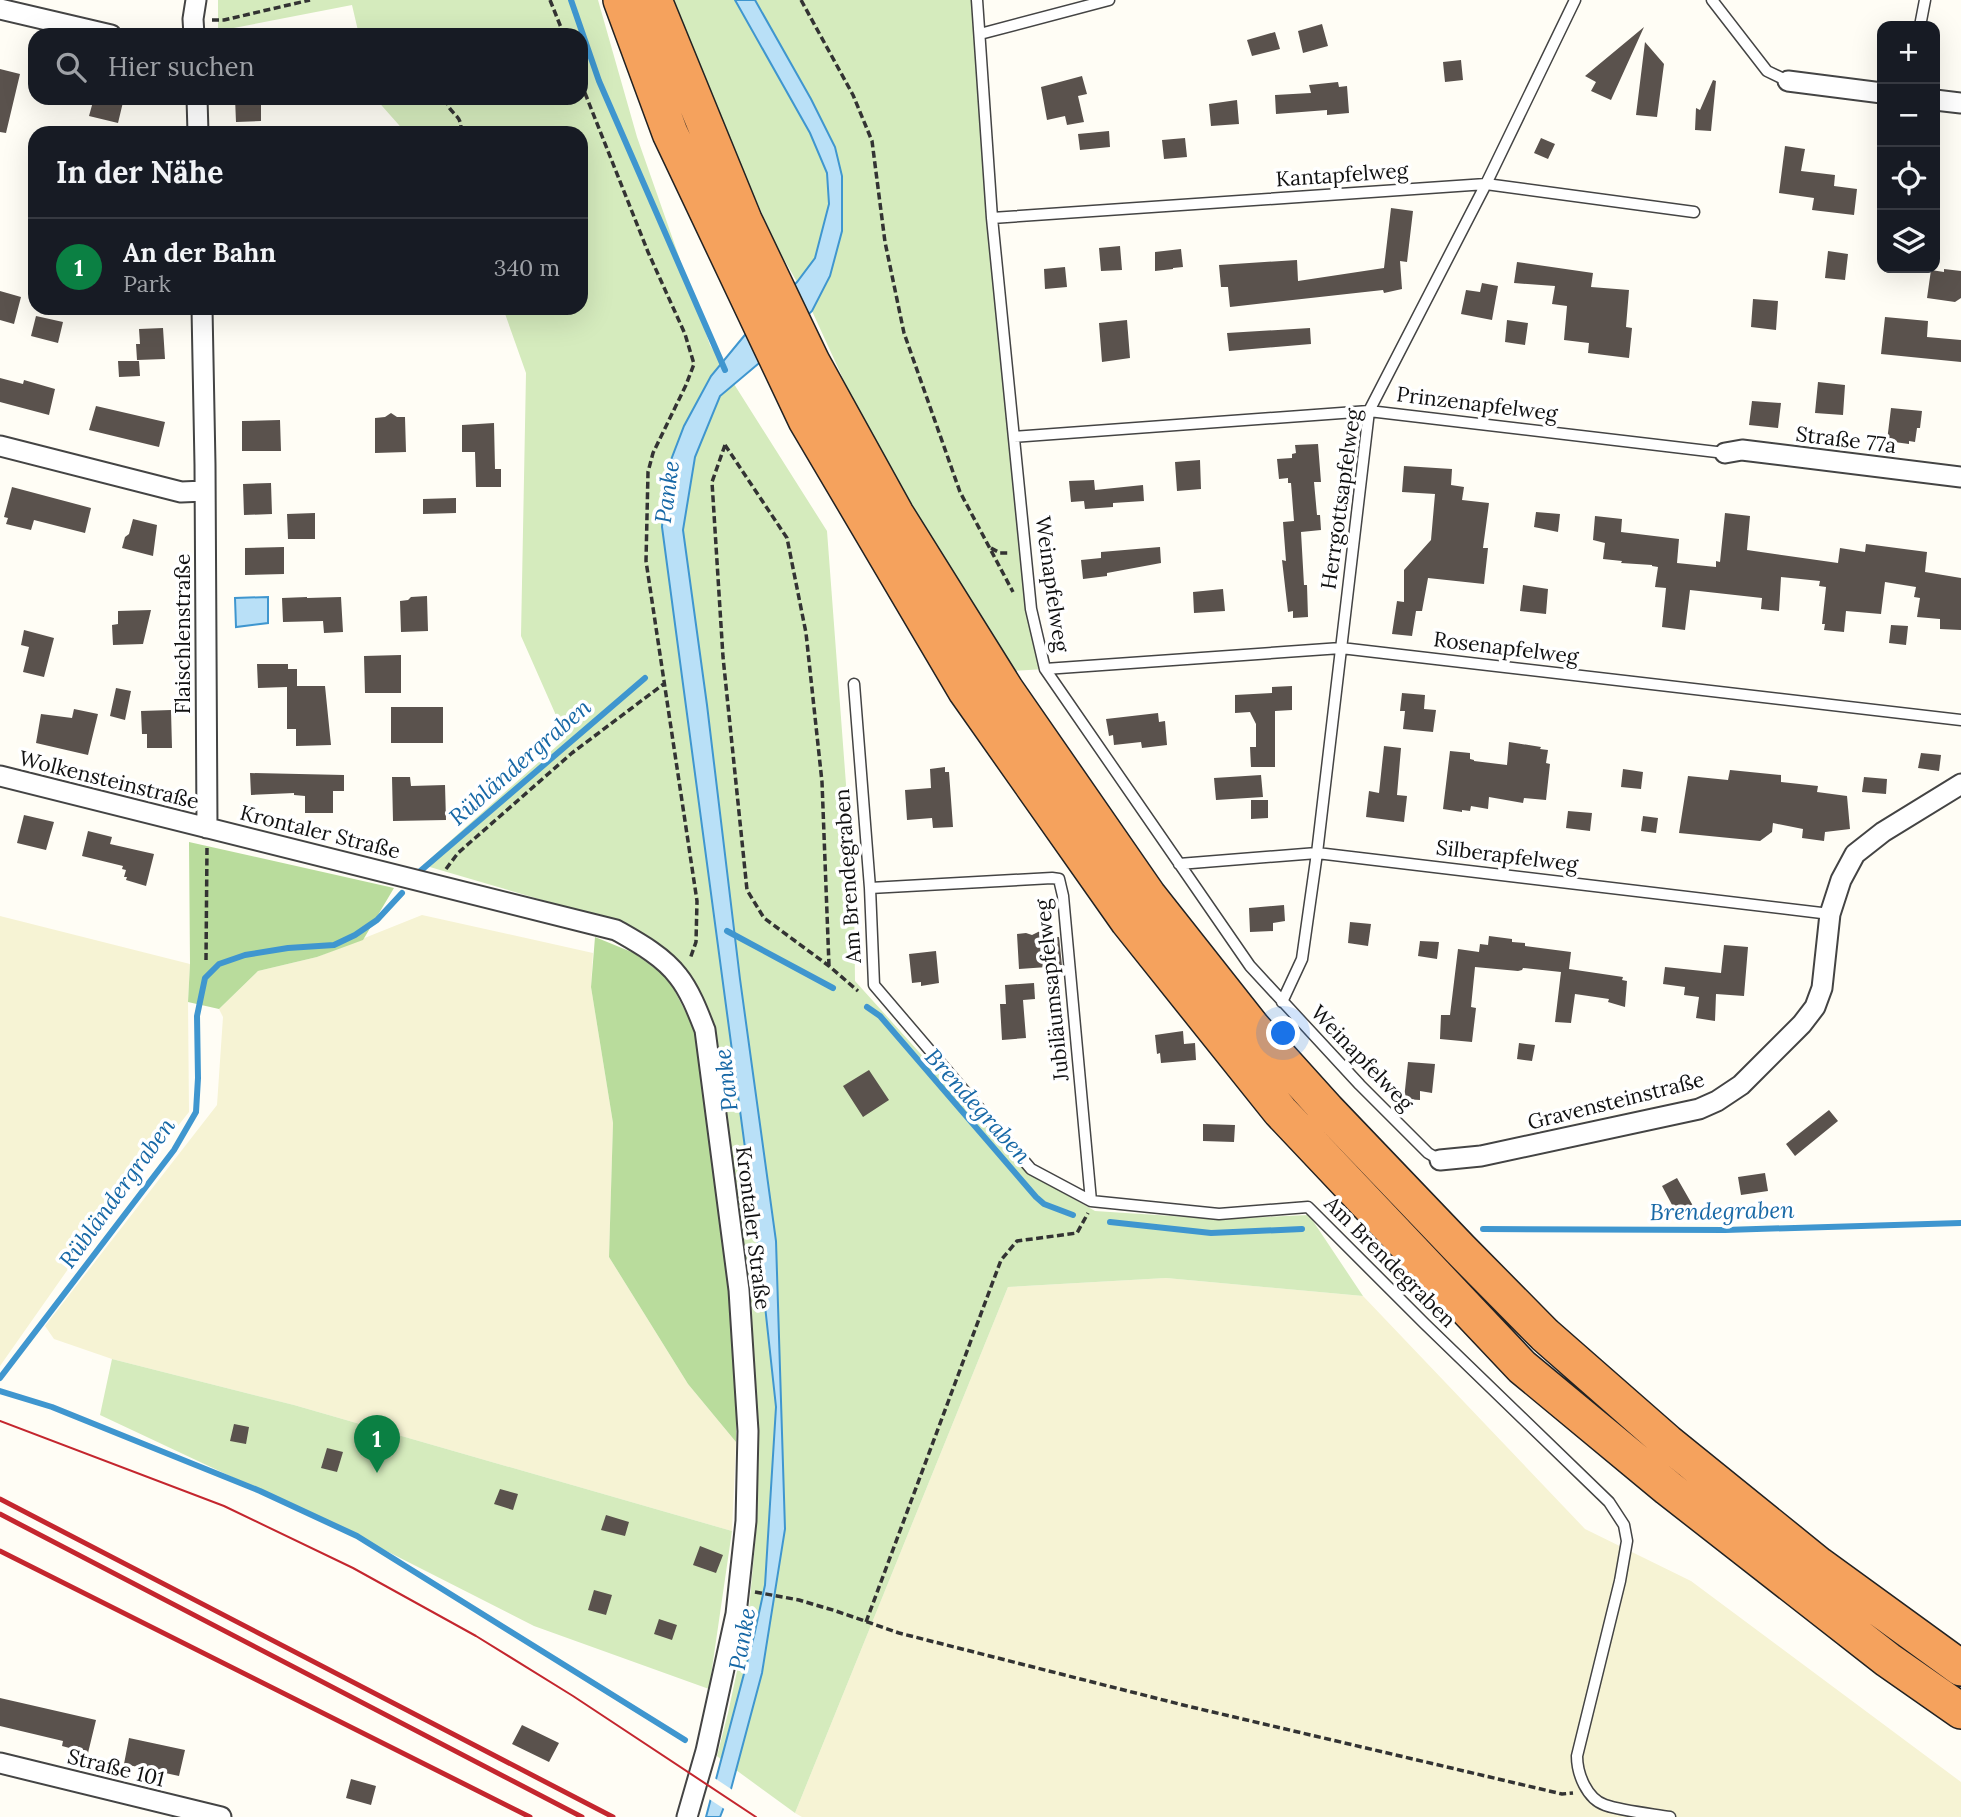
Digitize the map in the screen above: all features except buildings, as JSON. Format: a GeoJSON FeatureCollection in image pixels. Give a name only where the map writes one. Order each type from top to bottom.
{"type":"FeatureCollection","features":[{"type":"Feature","properties":{"kind":"highway"},"geometry":{"type":"LineString","coordinates":[[621,0],[670,133],[777,324],[812,362],[896,514],[1006,690],[1148,895],[1253,1028],[1387,1174],[1545,1335],[1667,1442],[1819,1565],[1961,1668]]}},
{"type":"Feature","properties":{"kind":"highway"},"geometry":{"type":"LineString","coordinates":[[654,0],[744,220],[806,420],[966,691],[1128,921],[1280,1111],[1521,1367],[1668,1488],[1888,1660],[1961,1711]]}},
{"type":"Feature","properties":{"kind":"street"},"geometry":{"type":"LineString","coordinates":[[0,9],[81,28]]}},
{"type":"Feature","properties":{"kind":"street"},"geometry":{"type":"LineString","coordinates":[[1788,81],[1877,92]]}},
{"type":"Feature","properties":{"kind":"street"},"geometry":{"type":"LineString","coordinates":[[1940,101],[1961,103]]}},
{"type":"Feature","properties":{"kind":"street"},"geometry":{"type":"LineString","coordinates":[[197,105],[198,126]]}},
{"type":"Feature","properties":{"kind":"street","name":"Flaischlenstraße"},"geometry":{"type":"LineString","coordinates":[[202,315],[207,828]]}},
{"type":"Feature","properties":{"kind":"street"},"geometry":{"type":"LineString","coordinates":[[0,446],[181,492],[205,491]]}},
{"type":"Feature","properties":{"kind":"street","name":"Straße 77a"},"geometry":{"type":"LineString","coordinates":[[1725,453],[1742,450],[1961,478]]}},
{"type":"Feature","properties":{"kind":"street","name":"Wolkensteinstraße"},"geometry":{"type":"LineString","coordinates":[[0,776],[207,828]]}},
{"type":"Feature","properties":{"kind":"street","name":"Gravensteinstraße"},"geometry":{"type":"LineString","coordinates":[[1440,1160],[1480,1156],[1699,1109],[1741,1085],[1802,1024],[1815,1007],[1822,988],[1830,914],[1855,854],[1883,832],[1961,784]]}},
{"type":"Feature","properties":{"kind":"street","name":"Krontaler Straße"},"geometry":{"type":"LineString","coordinates":[[207,828],[615,930],[646,947],[678,975],[698,1010],[705,1030],[739,1290],[748,1431],[746,1521],[736,1615],[706,1751],[687,1817]]}},
{"type":"Feature","properties":{"kind":"street","name":"Straße 101"},"geometry":{"type":"LineString","coordinates":[[0,1763],[221,1817]]}},
{"type":"Feature","properties":{"kind":"lane","name":"Weinapfelweg"},"geometry":{"type":"LineString","coordinates":[[977,0],[992,218],[1031,609],[1045,669],[1250,966],[1360,1085],[1428,1153],[1440,1160]]}},
{"type":"Feature","properties":{"kind":"lane"},"geometry":{"type":"LineString","coordinates":[[979,34],[1109,0]]}},
{"type":"Feature","properties":{"kind":"lane","name":"Herrgottsapfelweg"},"geometry":{"type":"LineString","coordinates":[[1282,1002],[1302,959],[1369,411],[1486,184],[1575,0]]}},
{"type":"Feature","properties":{"kind":"lane"},"geometry":{"type":"LineString","coordinates":[[1712,0],[1767,71],[1788,81]]}},
{"type":"Feature","properties":{"kind":"lane"},"geometry":{"type":"LineString","coordinates":[[1921,21],[1925,0]]}},
{"type":"Feature","properties":{"kind":"lane","name":"Kantapfelweg"},"geometry":{"type":"LineString","coordinates":[[992,218],[1486,184],[1694,212]]}},
{"type":"Feature","properties":{"kind":"lane","name":"Prinzenapfelweg"},"geometry":{"type":"LineString","coordinates":[[1014,437],[1369,411],[1725,453]]}},
{"type":"Feature","properties":{"kind":"lane","name":"Rosenapfelweg"},"geometry":{"type":"LineString","coordinates":[[1045,669],[1341,648],[1961,720]]}},
{"type":"Feature","properties":{"kind":"lane","name":"Am Brendegraben"},"geometry":{"type":"LineString","coordinates":[[854,684],[870,888],[874,985],[1031,1168],[1091,1201],[1219,1214],[1308,1207],[1609,1502],[1624,1525],[1627,1541],[1620,1581],[1577,1756],[1577,1769],[1588,1791]]}},
{"type":"Feature","properties":{"kind":"lane","name":"Silberapfelweg"},"geometry":{"type":"LineString","coordinates":[[1179,864],[1317,853],[1830,914]]}},
{"type":"Feature","properties":{"kind":"lane","name":"Jubiläumsapfelweg"},"geometry":{"type":"LineString","coordinates":[[870,888],[1059,879],[1063,896],[1091,1201]]}},
{"type":"Feature","properties":{"kind":"lane"},"geometry":{"type":"LineString","coordinates":[[1588,1791],[1603,1805],[1670,1817]]}},
{"type":"Feature","properties":{"kind":"path"},"geometry":{"type":"LineString","coordinates":[[194,18],[224,20],[310,0]]}},
{"type":"Feature","properties":{"kind":"path"},"geometry":{"type":"LineString","coordinates":[[551,0],[561,28]]}},
{"type":"Feature","properties":{"kind":"path"},"geometry":{"type":"LineString","coordinates":[[801,0],[853,96],[872,141],[885,242],[904,333],[960,492],[1013,593]]}},
{"type":"Feature","properties":{"kind":"path"},"geometry":{"type":"LineString","coordinates":[[588,101],[694,364],[653,453],[649,472],[646,561],[697,901],[696,942],[686,968],[678,975]]}},
{"type":"Feature","properties":{"kind":"path"},"geometry":{"type":"LineString","coordinates":[[447,105],[460,119],[462,126]]}},
{"type":"Feature","properties":{"kind":"path"},"geometry":{"type":"LineString","coordinates":[[829,966],[822,782],[806,633],[787,538],[725,445],[712,482],[723,657],[747,890],[764,918],[858,991]]}},
{"type":"Feature","properties":{"kind":"path"},"geometry":{"type":"LineString","coordinates":[[441,886],[447,865],[458,852],[572,752],[665,683]]}},
{"type":"Feature","properties":{"kind":"path"},"geometry":{"type":"LineString","coordinates":[[206,960],[207,828]]}},
{"type":"Feature","properties":{"kind":"path"},"geometry":{"type":"LineString","coordinates":[[866,1622],[1001,1260],[1017,1241],[1077,1233],[1089,1211],[1091,1201]]}},
{"type":"Feature","properties":{"kind":"path"},"geometry":{"type":"LineString","coordinates":[[756,1592],[788,1597],[899,1633],[1209,1712],[1562,1794],[1588,1791]]}},
{"type":"Feature","properties":{"kind":"shaded area"},"geometry":{"type":"Polygon","coordinates":[[[422,915],[593,953],[591,987],[613,1123],[609,1257],[688,1384],[736,1442],[732,1531],[294,1405],[112,1359],[54,1339],[45,1326],[217,1105],[223,1017],[219,1009],[258,971],[317,957],[422,915]]]}},
{"type":"Feature","properties":{"kind":"shaded area"},"geometry":{"type":"Polygon","coordinates":[[[0,916],[190,964],[189,1112],[99,1225],[0,1366],[0,916]]]}},
{"type":"Feature","properties":{"kind":"shaded area"},"geometry":{"type":"Polygon","coordinates":[[[1166,1278],[1363,1296],[1585,1529],[1691,1581],[1961,1782],[1961,1817],[802,1817],[795,1813],[1008,1287],[1166,1278]]]}},
{"type":"Feature","properties":{"kind":"green space"},"geometry":{"type":"Polygon","coordinates":[[[218,0],[598,0],[637,137],[710,345],[722,364],[711,376],[662,527],[760,1260],[776,1407],[765,1585],[722,1760],[717,1756],[748,1620],[757,1522],[759,1433],[747,1288],[721,1063],[710,1014],[679,966],[621,923],[423,865],[566,738],[521,636],[526,373],[505,315],[588,315],[588,126],[400,126],[381,105],[588,105],[588,28],[357,28],[352,5],[233,28],[218,28],[218,0]]]}},
{"type":"Feature","properties":{"kind":"green space"},"geometry":{"type":"Polygon","coordinates":[[[669,0],[735,0],[810,133],[827,173],[829,204],[815,258],[797,282],[778,249],[669,0]]]}},
{"type":"Feature","properties":{"kind":"green space"},"geometry":{"type":"Polygon","coordinates":[[[755,0],[975,0],[1031,609],[1045,669],[1011,671],[932,545],[862,420],[812,311],[830,276],[835,147],[755,0]]]}},
{"type":"Feature","properties":{"kind":"green space"},"geometry":{"type":"Polygon","coordinates":[[[734,384],[827,531],[854,891],[855,981],[1028,1173],[1095,1211],[1218,1219],[1309,1215],[1363,1296],[1166,1278],[1008,1287],[795,1813],[736,1770],[762,1673],[785,1529],[776,1241],[683,530],[695,457],[720,396],[734,384]]]}},
{"type":"Feature","properties":{"kind":"green space"},"geometry":{"type":"Polygon","coordinates":[[[189,842],[394,888],[363,940],[317,957],[258,971],[219,1009],[188,1002],[189,842]]]}},
{"type":"Feature","properties":{"kind":"green space"},"geometry":{"type":"Polygon","coordinates":[[[595,937],[634,953],[668,978],[696,1032],[737,1364],[736,1442],[688,1384],[609,1257],[613,1123],[591,987],[595,937]]]}},
{"type":"Feature","properties":{"kind":"green space"},"geometry":{"type":"Polygon","coordinates":[[[112,1359],[294,1405],[732,1531],[709,1689],[534,1626],[349,1532],[100,1415],[112,1359]]]}},
{"type":"Feature","properties":{"kind":"water","name":"Panke"},"geometry":{"type":"Polygon","coordinates":[[[735,0],[755,0],[835,147],[842,176],[842,231],[830,276],[812,311],[758,364],[720,396],[695,457],[683,530],[776,1241],[785,1529],[762,1673],[731,1789],[720,1817],[706,1817],[765,1585],[776,1407],[760,1260],[662,527],[666,473],[684,426],[711,376],[744,336],[797,282],[815,258],[829,204],[827,173],[810,133],[735,0]]]}},
{"type":"Feature","properties":{"kind":"water"},"geometry":{"type":"Polygon","coordinates":[[[268,597],[268,623],[236,627],[235,598],[268,597]]]}},
{"type":"Feature","properties":{"kind":"pier"},"geometry":{"type":"Polygon","coordinates":[[[713,1777],[734,1791],[726,1810],[709,1799],[713,1777]]]}},
{"type":"Feature","properties":{"kind":"waterway"},"geometry":{"type":"LineString","coordinates":[[571,0],[581,28]]}},
{"type":"Feature","properties":{"kind":"waterway"},"geometry":{"type":"LineString","coordinates":[[588,49],[599,81],[725,370]]}},
{"type":"Feature","properties":{"kind":"waterway","name":"Rübländergraben"},"geometry":{"type":"LineString","coordinates":[[418,873],[645,678]]}},
{"type":"Feature","properties":{"kind":"waterway","name":"Rübländergraben"},"geometry":{"type":"LineString","coordinates":[[0,1378],[174,1150],[196,1112],[197,1016],[205,978],[219,964],[245,955],[288,948],[334,945],[377,920],[402,893]]}},
{"type":"Feature","properties":{"kind":"waterway","name":"Brendegraben"},"geometry":{"type":"LineString","coordinates":[[727,931],[833,988]]}},
{"type":"Feature","properties":{"kind":"waterway","name":"Brendegraben"},"geometry":{"type":"LineString","coordinates":[[867,1007],[880,1016],[1036,1197],[1044,1204],[1073,1215]]}},
{"type":"Feature","properties":{"kind":"waterway","name":"Brendegraben"},"geometry":{"type":"LineString","coordinates":[[1110,1222],[1211,1233],[1302,1229]]}},
{"type":"Feature","properties":{"kind":"waterway","name":"Brendegraben"},"geometry":{"type":"LineString","coordinates":[[1483,1229],[1725,1230],[1961,1223]]}},
{"type":"Feature","properties":{"kind":"waterway"},"geometry":{"type":"LineString","coordinates":[[0,1391],[52,1407],[260,1491],[357,1536],[685,1740]]}},
{"type":"Feature","properties":{"kind":"tram line"},"geometry":{"type":"LineString","coordinates":[[0,1421],[224,1506],[353,1568],[476,1636],[573,1696],[756,1817]]}},
{"type":"Feature","properties":{"kind":"railway"},"geometry":{"type":"LineString","coordinates":[[0,1499],[613,1817]]}},
{"type":"Feature","properties":{"kind":"railway"},"geometry":{"type":"LineString","coordinates":[[0,1514],[582,1817]]}},
{"type":"Feature","properties":{"kind":"railway"},"geometry":{"type":"LineString","coordinates":[[0,1551],[530,1817]]}},
{"type":"Feature","properties":{"kind":"place","name":"An der Bahn"},"geometry":{"type":"Point","coordinates":[377,1473]}}]}
